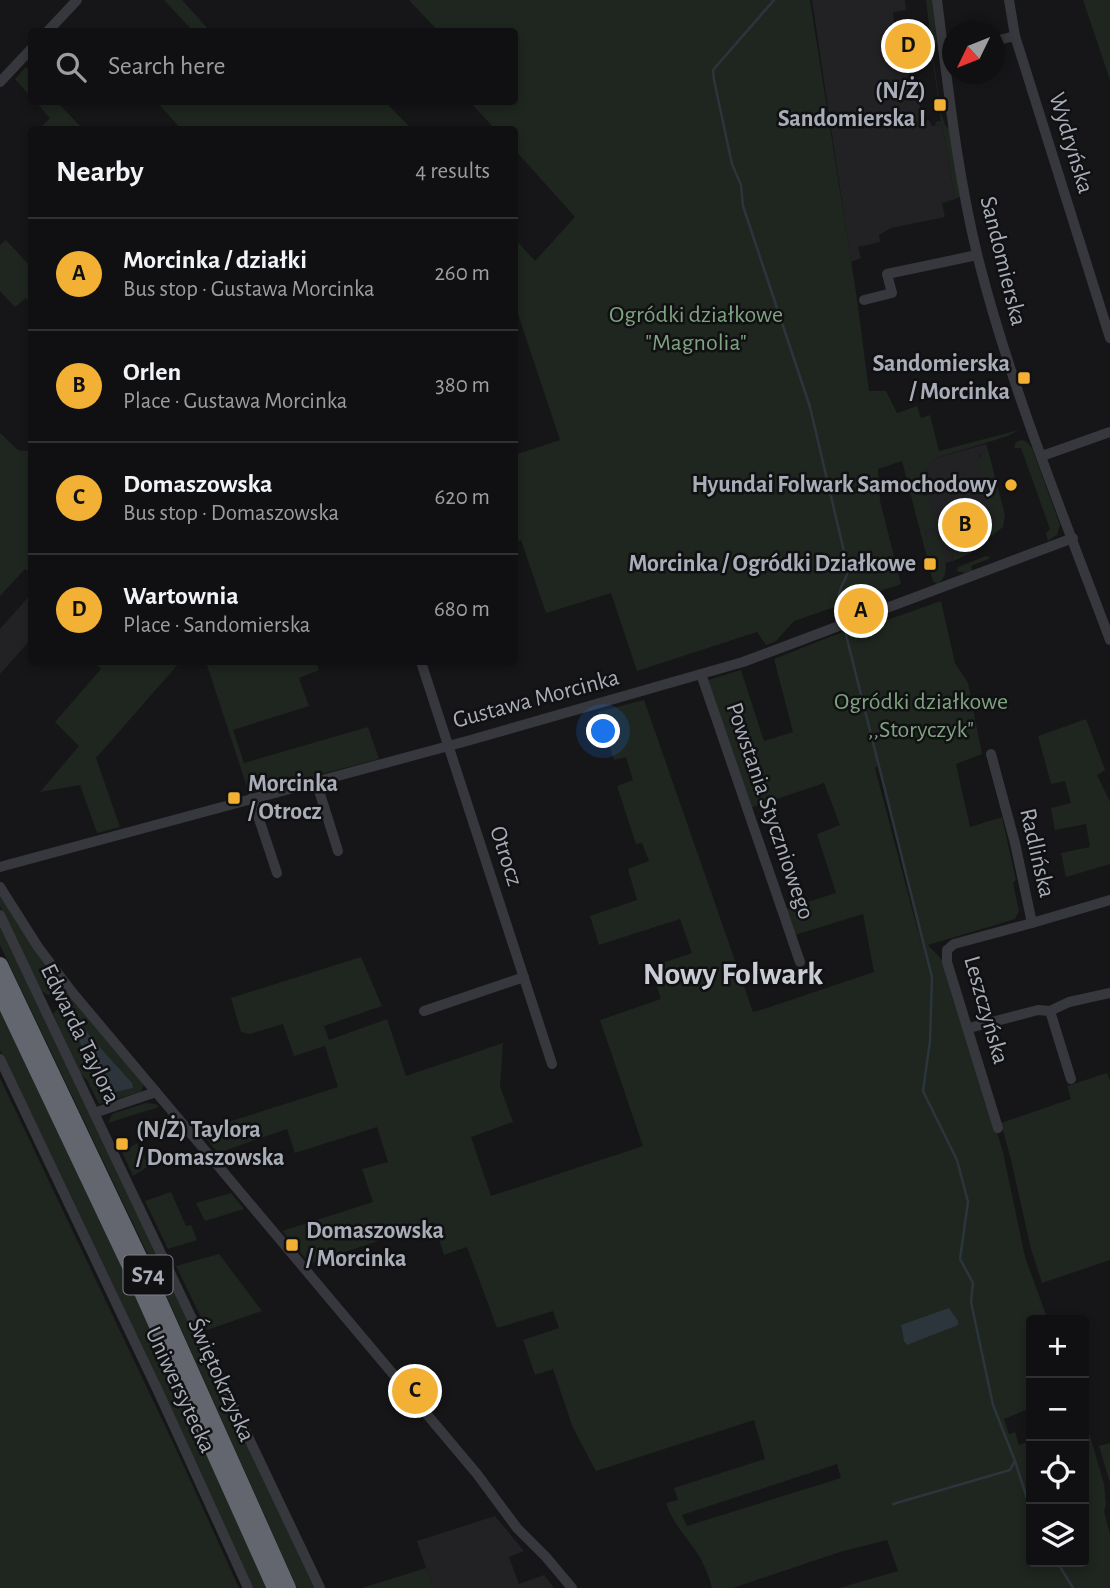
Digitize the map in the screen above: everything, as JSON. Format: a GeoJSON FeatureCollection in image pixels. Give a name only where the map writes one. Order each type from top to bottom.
{"type":"FeatureCollection","features":[{"type":"Feature","properties":{"kind":"highway","name":"Świętokrzyska"},"geometry":{"type":"LineString","coordinates":[[0,965],[155,1289],[288,1588]]}},
{"type":"Feature","properties":{"kind":"highway","name":"Świętokrzyska"},"geometry":{"type":"LineString","coordinates":[[0,992],[137,1281],[275,1588]]}},
{"type":"Feature","properties":{"kind":"street"},"geometry":{"type":"LineString","coordinates":[[51,28],[77,0]]}},
{"type":"Feature","properties":{"kind":"street","name":"Sandomierska"},"geometry":{"type":"LineString","coordinates":[[937,0],[942,25]]}},
{"type":"Feature","properties":{"kind":"street","name":"Wydryńska"},"geometry":{"type":"LineString","coordinates":[[1009,0],[1015,36],[1110,338]]}},
{"type":"Feature","properties":{"kind":"street"},"geometry":{"type":"LineString","coordinates":[[1005,38],[1015,36]]}},
{"type":"Feature","properties":{"kind":"street"},"geometry":{"type":"LineString","coordinates":[[0,82],[28,52]]}},
{"type":"Feature","properties":{"kind":"street","name":"Sandomierska"},"geometry":{"type":"LineString","coordinates":[[951,84],[960,170],[977,255],[1006,355],[1110,640]]}},
{"type":"Feature","properties":{"kind":"street"},"geometry":{"type":"LineString","coordinates":[[864,300],[892,293],[887,274],[977,255]]}},
{"type":"Feature","properties":{"kind":"street"},"geometry":{"type":"LineString","coordinates":[[1042,456],[1110,432]]}},
{"type":"Feature","properties":{"kind":"street","name":"Gustawa Morcinka"},"geometry":{"type":"LineString","coordinates":[[0,866],[701,674],[761,655],[1073,538]]}},
{"type":"Feature","properties":{"kind":"street","name":"Otrocz"},"geometry":{"type":"LineString","coordinates":[[422,665],[552,1064]]}},
{"type":"Feature","properties":{"kind":"street","name":"Powstania Styczniowego"},"geometry":{"type":"LineString","coordinates":[[701,674],[800,962]]}},
{"type":"Feature","properties":{"kind":"street","name":"Radlińska"},"geometry":{"type":"LineString","coordinates":[[991,754],[1017,851],[1032,923],[1110,900]]}},
{"type":"Feature","properties":{"kind":"street"},"geometry":{"type":"LineString","coordinates":[[316,781],[338,851]]}},
{"type":"Feature","properties":{"kind":"street"},"geometry":{"type":"LineString","coordinates":[[252,798],[276,873]]}},
{"type":"Feature","properties":{"kind":"street"},"geometry":{"type":"LineString","coordinates":[[0,887],[54,969],[477,1474],[512,1523],[572,1588]]}},
{"type":"Feature","properties":{"kind":"street","name":"Edwarda Taylora"},"geometry":{"type":"LineString","coordinates":[[0,915],[320,1588]]}},
{"type":"Feature","properties":{"kind":"street","name":"Leszczyńska"},"geometry":{"type":"LineString","coordinates":[[998,1128],[947,962],[947,950],[954,944],[1032,923]]}},
{"type":"Feature","properties":{"kind":"street"},"geometry":{"type":"LineString","coordinates":[[424,1011],[524,977]]}},
{"type":"Feature","properties":{"kind":"street"},"geometry":{"type":"LineString","coordinates":[[969,1028],[1038,1010],[1051,1011],[1069,1002],[1110,993]]}},
{"type":"Feature","properties":{"kind":"street"},"geometry":{"type":"LineString","coordinates":[[1051,1011],[1071,1079]]}},
{"type":"Feature","properties":{"kind":"street","name":"Uniwersytecka"},"geometry":{"type":"LineString","coordinates":[[0,1059],[158,1391],[248,1588]]}},
{"type":"Feature","properties":{"kind":"street"},"geometry":{"type":"LineString","coordinates":[[94,1113],[156,1092]]}},
{"type":"Feature","properties":{"kind":"shaded area"},"geometry":{"type":"Polygon","coordinates":[[[812,0],[905,0],[906,10],[893,12],[894,23],[908,22],[922,121],[929,120],[932,126],[942,124],[955,198],[942,203],[945,217],[891,228],[879,235],[880,242],[858,247],[861,258],[851,262],[812,0]]]}},
{"type":"Feature","properties":{"kind":"shaded area"},"geometry":{"type":"Polygon","coordinates":[[[986,444],[988,450],[979,456],[986,496],[992,508],[991,514],[994,514],[993,530],[984,538],[956,546],[952,554],[953,561],[945,563],[938,535],[926,538],[925,531],[936,528],[927,495],[922,496],[916,485],[918,479],[925,479],[929,463],[933,459],[986,444]]]}},
{"type":"Feature","properties":{"kind":"shaded area"},"geometry":{"type":"Polygon","coordinates":[[[28,597],[28,642],[0,674],[0,629],[28,597]]]}},
{"type":"Feature","properties":{"kind":"shaded area"},"geometry":{"type":"Polygon","coordinates":[[[73,1020],[79,1022],[132,1083],[133,1088],[106,1094],[73,1029],[73,1020]]]}},
{"type":"Feature","properties":{"kind":"shaded area"},"geometry":{"type":"Polygon","coordinates":[[[949,1308],[958,1325],[907,1345],[901,1325],[949,1308]]]}},
{"type":"Feature","properties":{"kind":"shaded area"},"geometry":{"type":"Polygon","coordinates":[[[495,1516],[524,1551],[509,1557],[519,1584],[544,1575],[554,1588],[433,1588],[417,1541],[495,1516]]]}},
{"type":"Feature","properties":{"kind":"green space"},"geometry":{"type":"Polygon","coordinates":[[[164,0],[182,0],[207,28],[190,28],[164,0]]]}},
{"type":"Feature","properties":{"kind":"green space","name":"Ogródki działkowe \"Magnolia\""},"geometry":{"type":"Polygon","coordinates":[[[409,0],[810,0],[869,391],[886,391],[897,413],[917,406],[921,418],[930,415],[939,451],[1019,430],[1008,436],[933,459],[929,463],[925,480],[918,479],[916,485],[919,486],[922,496],[928,495],[936,528],[925,531],[926,537],[938,534],[944,554],[946,568],[942,580],[937,584],[933,581],[902,461],[878,469],[880,501],[901,584],[880,591],[882,602],[841,618],[835,607],[794,621],[776,641],[766,645],[757,632],[637,671],[611,593],[546,613],[521,540],[518,541],[518,454],[560,440],[518,314],[518,242],[535,261],[575,217],[518,153],[518,126],[492,126],[473,105],[518,105],[518,28],[435,28],[409,0]]]}},
{"type":"Feature","properties":{"kind":"green space"},"geometry":{"type":"Polygon","coordinates":[[[926,0],[932,0],[937,43],[931,47],[926,43],[931,42],[926,0]]]}},
{"type":"Feature","properties":{"kind":"green space"},"geometry":{"type":"Polygon","coordinates":[[[1083,0],[1110,0],[1110,80],[1083,0]]]}},
{"type":"Feature","properties":{"kind":"green space"},"geometry":{"type":"Polygon","coordinates":[[[932,55],[934,63],[941,114],[946,127],[949,128],[960,197],[942,204],[955,197],[942,124],[936,125],[935,122],[941,121],[933,61],[928,61],[932,55]]]}},
{"type":"Feature","properties":{"kind":"green space"},"geometry":{"type":"Polygon","coordinates":[[[26,67],[28,94],[15,79],[26,67]]]}},
{"type":"Feature","properties":{"kind":"green space"},"geometry":{"type":"Polygon","coordinates":[[[39,105],[60,105],[80,126],[42,126],[50,118],[39,105]]]}},
{"type":"Feature","properties":{"kind":"green space"},"geometry":{"type":"Polygon","coordinates":[[[160,105],[388,105],[409,126],[178,126],[160,105]]]}},
{"type":"Feature","properties":{"kind":"green space"},"geometry":{"type":"Polygon","coordinates":[[[6,240],[28,264],[28,300],[26,298],[15,307],[0,291],[0,245],[6,240]]]}},
{"type":"Feature","properties":{"kind":"green space"},"geometry":{"type":"Polygon","coordinates":[[[0,433],[18,450],[28,449],[28,571],[25,569],[0,596],[0,433]]]}},
{"type":"Feature","properties":{"kind":"green space"},"geometry":{"type":"Polygon","coordinates":[[[1022,440],[1032,448],[1060,525],[1057,535],[1048,541],[1046,533],[1050,529],[1021,448],[1014,448],[1016,442],[1022,440]]]}},
{"type":"Feature","properties":{"kind":"green space"},"geometry":{"type":"Polygon","coordinates":[[[988,450],[1005,515],[1003,527],[992,536],[990,534],[994,515],[991,515],[991,506],[977,463],[981,455],[988,450]]]}},
{"type":"Feature","properties":{"kind":"green space"},"geometry":{"type":"Polygon","coordinates":[[[989,535],[991,537],[969,554],[953,561],[952,554],[956,547],[989,535]]]}},
{"type":"Feature","properties":{"kind":"green space"},"geometry":{"type":"Polygon","coordinates":[[[986,556],[991,558],[971,566],[972,571],[957,571],[958,567],[986,556]]]}},
{"type":"Feature","properties":{"kind":"green space","name":"Ogródki działkowe ,,Storyczyk\""},"geometry":{"type":"Polygon","coordinates":[[[941,601],[955,663],[968,683],[982,754],[956,764],[970,827],[1002,817],[1016,880],[1013,883],[1019,911],[1015,919],[928,945],[942,960],[966,1030],[1003,1152],[1025,1257],[1046,1315],[1026,1315],[1026,1410],[1004,1419],[1009,1434],[1015,1432],[1019,1445],[1026,1443],[1026,1567],[1089,1567],[1089,1432],[1104,1484],[1104,1511],[1110,1534],[1110,1588],[839,1588],[898,1571],[887,1540],[840,1552],[733,1588],[712,1588],[702,1561],[674,1521],[666,1503],[678,1500],[674,1488],[765,1459],[754,1420],[596,1471],[573,1428],[553,1369],[535,1375],[523,1340],[559,1328],[553,1311],[497,1328],[467,1247],[444,1255],[434,1222],[310,1264],[282,1231],[373,1202],[362,1169],[388,1162],[377,1127],[295,1153],[287,1129],[218,1153],[200,1131],[338,1087],[325,1046],[294,1056],[283,1024],[250,1034],[241,1032],[231,998],[361,957],[382,1006],[324,1026],[329,1040],[387,1019],[406,1076],[503,1043],[500,1086],[513,1122],[471,1137],[491,1196],[643,1146],[600,1020],[661,999],[656,984],[667,980],[662,963],[692,953],[680,919],[599,945],[590,916],[637,900],[628,869],[649,861],[642,843],[636,844],[617,786],[633,780],[626,757],[614,760],[598,712],[644,700],[753,1012],[874,972],[863,914],[795,935],[786,909],[836,893],[817,834],[840,825],[824,783],[750,808],[705,681],[741,670],[764,741],[793,732],[774,659],[845,631],[847,634],[941,601]],[[879,767],[875,768],[922,947],[879,767]],[[837,1464],[682,1515],[687,1526],[841,1478],[837,1464]]]}},
{"type":"Feature","properties":{"kind":"green space"},"geometry":{"type":"Polygon","coordinates":[[[97,665],[177,665],[96,758],[120,827],[97,833],[80,785],[40,792],[79,746],[55,722],[101,669],[97,665]]]}},
{"type":"Feature","properties":{"kind":"green space"},"geometry":{"type":"Polygon","coordinates":[[[207,665],[317,665],[319,670],[299,678],[309,706],[233,730],[244,763],[368,727],[379,759],[249,793],[207,665]]]}},
{"type":"Feature","properties":{"kind":"green space"},"geometry":{"type":"Polygon","coordinates":[[[1086,719],[1105,770],[1097,775],[1110,802],[1110,864],[1066,877],[1061,853],[1090,847],[1086,824],[1055,830],[1051,808],[1071,803],[1065,781],[1051,784],[1038,736],[1086,719]]]}},
{"type":"Feature","properties":{"kind":"green space"},"geometry":{"type":"Polygon","coordinates":[[[0,894],[144,1084],[141,1092],[99,1104],[87,1080],[80,1073],[53,1014],[62,1004],[56,992],[48,995],[40,990],[0,906],[0,894]]]}},
{"type":"Feature","properties":{"kind":"green space"},"geometry":{"type":"Polygon","coordinates":[[[0,924],[316,1588],[297,1588],[149,1257],[0,945],[0,924]]]}},
{"type":"Feature","properties":{"kind":"green space"},"geometry":{"type":"Polygon","coordinates":[[[0,1005],[69,1150],[268,1588],[251,1588],[0,1050],[0,1005]]]}},
{"type":"Feature","properties":{"kind":"green space"},"geometry":{"type":"Polygon","coordinates":[[[1107,1073],[1110,1080],[1110,1260],[1042,1283],[1031,1249],[1001,1123],[1071,1099],[1067,1086],[1107,1073]]]}},
{"type":"Feature","properties":{"kind":"green space"},"geometry":{"type":"Polygon","coordinates":[[[0,1078],[176,1449],[239,1588],[0,1588],[0,1078]]]}},
{"type":"Feature","properties":{"kind":"green space"},"geometry":{"type":"Polygon","coordinates":[[[146,1103],[159,1107],[108,1123],[112,1114],[146,1103]]]}},
{"type":"Feature","properties":{"kind":"green space"},"geometry":{"type":"Polygon","coordinates":[[[137,1143],[149,1166],[133,1176],[122,1152],[137,1143]]]}},
{"type":"Feature","properties":{"kind":"green space"},"geometry":{"type":"Polygon","coordinates":[[[171,1192],[186,1226],[191,1225],[197,1240],[168,1249],[145,1201],[171,1192]]]}},
{"type":"Feature","properties":{"kind":"green space"},"geometry":{"type":"Polygon","coordinates":[[[231,1193],[244,1209],[205,1221],[196,1203],[231,1193]]]}},
{"type":"Feature","properties":{"kind":"green space"},"geometry":{"type":"Polygon","coordinates":[[[219,1254],[262,1311],[207,1330],[176,1266],[219,1254]]]}},
{"type":"Feature","properties":{"kind":"green space"},"geometry":{"type":"Polygon","coordinates":[[[1110,1443],[1110,1483],[1099,1446],[1110,1443]]]}},
{"type":"Feature","properties":{"kind":"green space"},"geometry":{"type":"Polygon","coordinates":[[[426,1568],[433,1588],[362,1588],[426,1568]]]}},
{"type":"Feature","properties":{"kind":"waterway"},"geometry":{"type":"LineString","coordinates":[[774,0],[713,70],[714,80],[732,164],[741,185],[743,206],[810,407],[846,560],[847,576],[838,597],[841,618]]}},
{"type":"Feature","properties":{"kind":"waterway"},"geometry":{"type":"LineString","coordinates":[[846,635],[932,977],[930,1041],[923,1091],[957,1160],[968,1202],[960,1259],[973,1283],[971,1302],[993,1405],[1015,1461],[1010,1470],[893,1504]]}},
{"type":"Feature","properties":{"kind":"waterway"},"geometry":{"type":"LineString","coordinates":[[1015,1461],[1029,1504]]}},
{"type":"Feature","properties":{"kind":"waterway"},"geometry":{"type":"LineString","coordinates":[[1060,1567],[1073,1588]]}},
{"type":"Feature","properties":{"kind":"place","name":"Wartownia"},"geometry":{"type":"Point","coordinates":[908,46]}},
{"type":"Feature","properties":{"kind":"place","name":"(N/Ż) Sandomierska I"},"geometry":{"type":"Point","coordinates":[940,105]}},
{"type":"Feature","properties":{"kind":"place","name":"Sandomierska / Morcinka"},"geometry":{"type":"Point","coordinates":[1024,378]}},
{"type":"Feature","properties":{"kind":"place","name":"Hyundai Folwark Samochodowy"},"geometry":{"type":"Point","coordinates":[1011,485]}},
{"type":"Feature","properties":{"kind":"place","name":"Orlen"},"geometry":{"type":"Point","coordinates":[965,525]}},
{"type":"Feature","properties":{"kind":"place","name":"Morcinka / Ogródki Działkowe"},"geometry":{"type":"Point","coordinates":[930,564]}},
{"type":"Feature","properties":{"kind":"place","name":"Morcinka / działki"},"geometry":{"type":"Point","coordinates":[861,611]}},
{"type":"Feature","properties":{"kind":"place","name":"Morcinka / Otrocz"},"geometry":{"type":"Point","coordinates":[234,798]}},
{"type":"Feature","properties":{"kind":"place","name":"(N/Ż) Taylora / Domaszowska"},"geometry":{"type":"Point","coordinates":[122,1144]}},
{"type":"Feature","properties":{"kind":"place","name":"Domaszowska / Morcinka"},"geometry":{"type":"Point","coordinates":[292,1245]}},
{"type":"Feature","properties":{"kind":"place","name":"Domaszowska"},"geometry":{"type":"Point","coordinates":[415,1391]}},
{"type":"Feature","properties":{"kind":"district","name":"Nowy Folwark"},"geometry":{"type":"Point","coordinates":[733,974]}}]}
